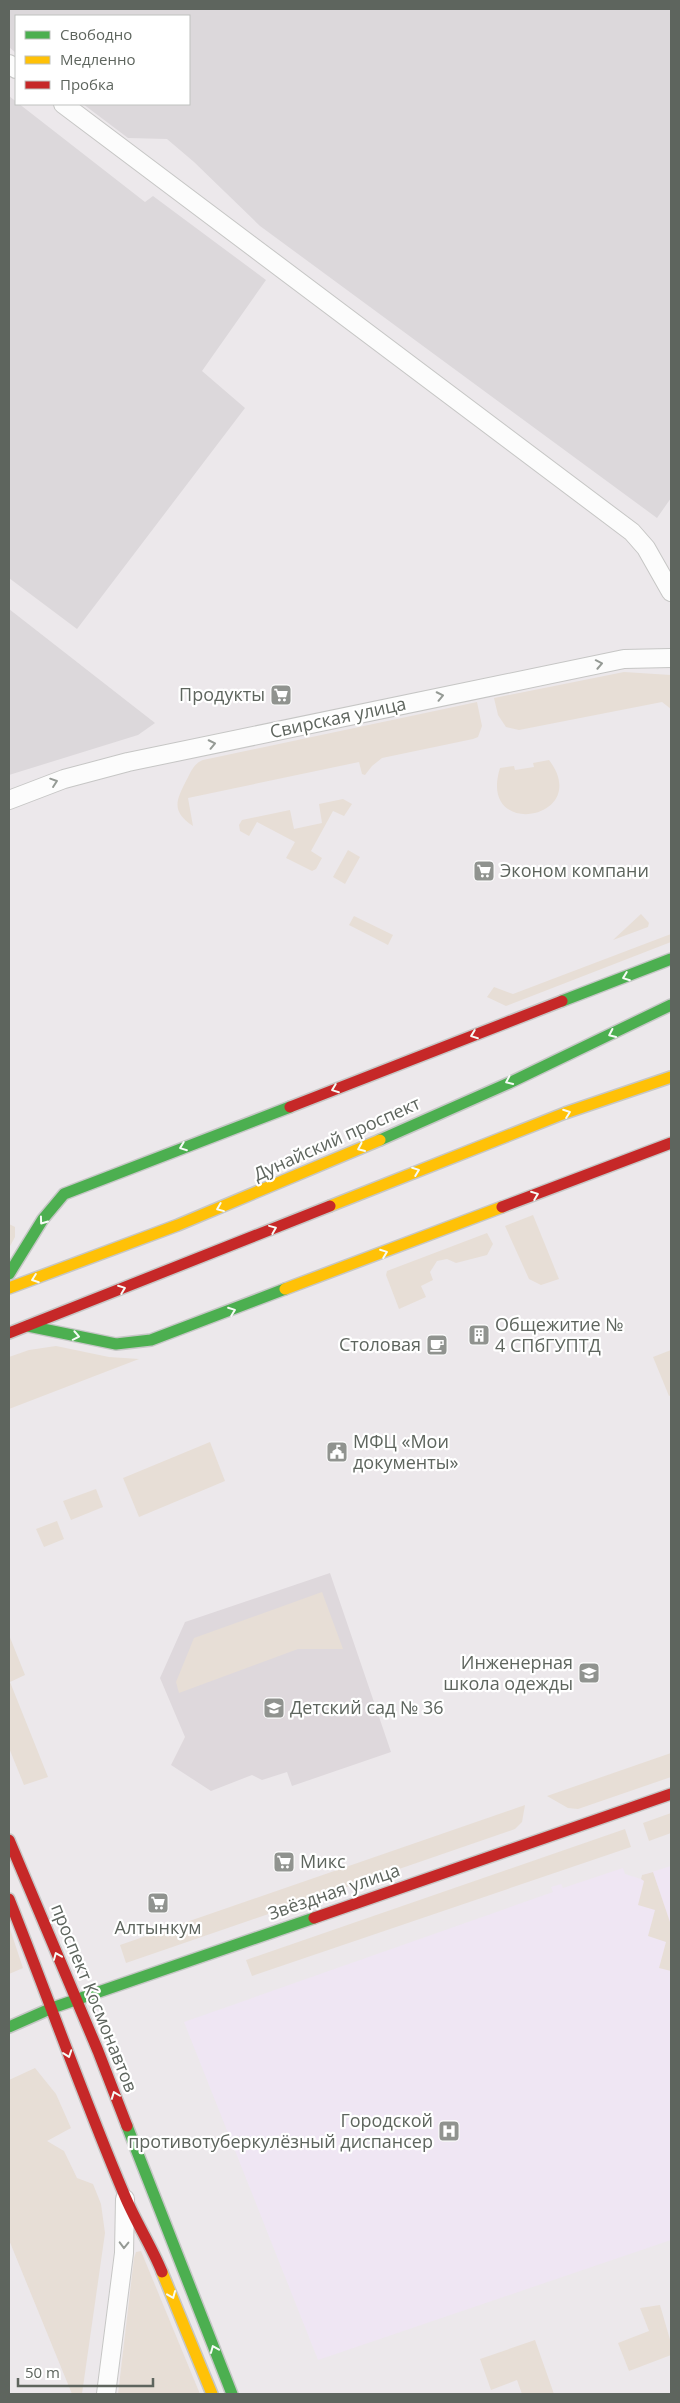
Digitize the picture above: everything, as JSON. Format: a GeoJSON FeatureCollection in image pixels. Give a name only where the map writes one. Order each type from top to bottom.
{"type":"FeatureCollection","features":[{"type":"Feature","properties":{"kind":"street"},"geometry":{"type":"LineString","coordinates":[[64,105],[632,532],[646,548],[671,592]]}},
{"type":"Feature","properties":{"kind":"street","name":"Свирская улица"},"geometry":{"type":"LineString","coordinates":[[9,800],[64,779],[167,753],[624,659],[671,658]]}},
{"type":"Feature","properties":{"kind":"street"},"geometry":{"type":"LineString","coordinates":[[9,1274],[43,1220],[64,1194],[671,959]]}},
{"type":"Feature","properties":{"kind":"street","name":"Дунайский проспект"},"geometry":{"type":"LineString","coordinates":[[9,1288],[130,1245],[329,1162],[671,1005]]}},
{"type":"Feature","properties":{"kind":"street"},"geometry":{"type":"LineString","coordinates":[[9,1333],[546,1120],[671,1077]]}},
{"type":"Feature","properties":{"kind":"street"},"geometry":{"type":"LineString","coordinates":[[28,1326],[116,1344],[150,1340],[247,1306],[671,1143]]}},
{"type":"Feature","properties":{"kind":"street","name":"Звёздная улица"},"geometry":{"type":"LineString","coordinates":[[9,2027],[52,2008],[671,1794]]}},
{"type":"Feature","properties":{"kind":"street","name":"проспект Космонавтов"},"geometry":{"type":"LineString","coordinates":[[9,1840],[75,2001],[98,2051],[172,2246],[232,2394]]}},
{"type":"Feature","properties":{"kind":"street"},"geometry":{"type":"LineString","coordinates":[[9,1899],[52,2008],[70,2061],[125,2196],[153,2250],[212,2394]]}},
{"type":"Feature","properties":{"kind":"street"},"geometry":{"type":"LineString","coordinates":[[106,2394],[124,2253],[125,2196]]}},
{"type":"Feature","properties":{"kind":"shaded area"},"geometry":{"type":"Polygon","coordinates":[[[9,9],[671,9],[671,498],[657,518],[260,226],[194,162],[167,139],[128,138],[84,105],[190,105],[190,15],[15,15],[15,52],[9,47],[9,9]]]}},
{"type":"Feature","properties":{"kind":"shaded area"},"geometry":{"type":"Polygon","coordinates":[[[9,96],[15,101],[15,105],[21,105],[145,202],[153,196],[266,280],[202,371],[245,408],[77,629],[9,578],[9,96]]]}},
{"type":"Feature","properties":{"kind":"shaded area"},"geometry":{"type":"Polygon","coordinates":[[[9,609],[155,723],[138,735],[9,775],[9,609]]]}},
{"type":"Feature","properties":{"kind":"shaded area"},"geometry":{"type":"Polygon","coordinates":[[[624,672],[671,675],[671,709],[662,702],[519,730],[506,727],[498,715],[494,698],[624,672]]]}},
{"type":"Feature","properties":{"kind":"shaded area"},"geometry":{"type":"Polygon","coordinates":[[[477,702],[482,726],[478,737],[473,739],[382,758],[365,775],[362,774],[359,762],[188,798],[193,826],[186,821],[178,810],[178,800],[183,788],[193,769],[203,760],[477,702]]]}},
{"type":"Feature","properties":{"kind":"shaded area"},"geometry":{"type":"Polygon","coordinates":[[[549,760],[559,780],[557,796],[547,808],[533,814],[517,813],[504,806],[497,791],[500,768],[514,766],[515,770],[534,767],[533,763],[549,760]]]}},
{"type":"Feature","properties":{"kind":"shaded area"},"geometry":{"type":"Polygon","coordinates":[[[343,799],[352,804],[344,816],[333,811],[311,851],[322,858],[316,869],[312,871],[286,858],[295,842],[257,822],[249,836],[240,831],[239,825],[242,820],[290,810],[294,829],[322,823],[319,804],[343,799]]]}},
{"type":"Feature","properties":{"kind":"shaded area"},"geometry":{"type":"Polygon","coordinates":[[[348,850],[360,857],[345,884],[333,877],[348,850]]]}},
{"type":"Feature","properties":{"kind":"shaded area"},"geometry":{"type":"Polygon","coordinates":[[[641,914],[649,923],[648,927],[613,940],[641,914]]]}},
{"type":"Feature","properties":{"kind":"shaded area"},"geometry":{"type":"Polygon","coordinates":[[[354,916],[393,935],[388,945],[349,925],[354,916]]]}},
{"type":"Feature","properties":{"kind":"shaded area"},"geometry":{"type":"Polygon","coordinates":[[[671,934],[671,942],[506,1006],[487,997],[494,987],[513,994],[671,934]]]}},
{"type":"Feature","properties":{"kind":"shaded area"},"geometry":{"type":"Polygon","coordinates":[[[533,1215],[559,1279],[541,1285],[529,1279],[505,1226],[533,1215]]]}},
{"type":"Feature","properties":{"kind":"shaded area"},"geometry":{"type":"Polygon","coordinates":[[[9,1224],[15,1227],[15,1237],[9,1248],[9,1224]]]}},
{"type":"Feature","properties":{"kind":"shaded area"},"geometry":{"type":"Polygon","coordinates":[[[487,1233],[493,1244],[487,1255],[456,1263],[447,1259],[437,1261],[430,1272],[433,1280],[421,1286],[426,1297],[399,1309],[386,1275],[387,1271],[487,1233]]]}},
{"type":"Feature","properties":{"kind":"shaded area"},"geometry":{"type":"Polygon","coordinates":[[[56,1346],[109,1357],[139,1359],[9,1409],[9,1357],[29,1350],[56,1346]]]}},
{"type":"Feature","properties":{"kind":"shaded area"},"geometry":{"type":"Polygon","coordinates":[[[671,1350],[671,1395],[669,1396],[653,1357],[671,1350]]]}},
{"type":"Feature","properties":{"kind":"shaded area"},"geometry":{"type":"Polygon","coordinates":[[[210,1442],[225,1481],[139,1517],[123,1478],[210,1442]]]}},
{"type":"Feature","properties":{"kind":"shaded area"},"geometry":{"type":"Polygon","coordinates":[[[96,1489],[103,1507],[71,1520],[63,1501],[96,1489]]]}},
{"type":"Feature","properties":{"kind":"shaded area"},"geometry":{"type":"Polygon","coordinates":[[[57,1521],[64,1539],[44,1547],[36,1529],[57,1521]]]}},
{"type":"Feature","properties":{"kind":"shaded area","name":"Детский сад № 36"},"geometry":{"type":"Polygon","coordinates":[[[330,1573],[391,1752],[292,1786],[287,1772],[262,1780],[252,1775],[211,1791],[171,1765],[185,1737],[160,1678],[185,1622],[330,1573]]]}},
{"type":"Feature","properties":{"kind":"shaded area"},"geometry":{"type":"Polygon","coordinates":[[[322,1592],[343,1649],[298,1649],[179,1693],[176,1682],[194,1638],[322,1592]]]}},
{"type":"Feature","properties":{"kind":"shaded area"},"geometry":{"type":"Polygon","coordinates":[[[9,1635],[25,1675],[10,1682],[48,1777],[24,1785],[9,1748],[9,1635]]]}},
{"type":"Feature","properties":{"kind":"shaded area"},"geometry":{"type":"Polygon","coordinates":[[[671,1753],[671,1777],[578,1809],[568,1808],[547,1796],[671,1753]]]}},
{"type":"Feature","properties":{"kind":"shaded area"},"geometry":{"type":"Polygon","coordinates":[[[525,1805],[522,1822],[515,1829],[126,1963],[120,1945],[525,1805]]]}},
{"type":"Feature","properties":{"kind":"shaded area"},"geometry":{"type":"Polygon","coordinates":[[[671,1813],[671,1833],[649,1841],[643,1823],[671,1813]]]}},
{"type":"Feature","properties":{"kind":"shaded area"},"geometry":{"type":"Polygon","coordinates":[[[625,1829],[631,1847],[252,1976],[246,1960],[625,1829]]]}},
{"type":"Feature","properties":{"kind":"shaded area","name":"Городской противотуберкулёзный диспансер"},"geometry":{"type":"Polygon","coordinates":[[[671,1866],[671,2240],[318,2360],[184,2022],[553,1892],[551,1887],[561,1884],[563,1888],[623,1868],[625,1874],[641,1879],[642,1875],[671,1866]]]}},
{"type":"Feature","properties":{"kind":"shaded area"},"geometry":{"type":"Polygon","coordinates":[[[653,1872],[671,1925],[671,1971],[659,1968],[666,1942],[648,1936],[655,1910],[638,1905],[644,1881],[641,1879],[642,1875],[653,1872]]]}},
{"type":"Feature","properties":{"kind":"shaded area"},"geometry":{"type":"Polygon","coordinates":[[[9,1926],[23,1968],[9,1974],[9,1926]]]}},
{"type":"Feature","properties":{"kind":"shaded area"},"geometry":{"type":"Polygon","coordinates":[[[35,2068],[56,2094],[71,2128],[47,2141],[64,2151],[77,2178],[93,2184],[101,2204],[105,2233],[82,2394],[72,2394],[9,2240],[9,2080],[35,2068]]]}},
{"type":"Feature","properties":{"kind":"shaded area"},"geometry":{"type":"Polygon","coordinates":[[[141,2251],[200,2394],[118,2394],[134,2258],[136,2252],[141,2251]]]}},
{"type":"Feature","properties":{"kind":"shaded area"},"geometry":{"type":"Polygon","coordinates":[[[660,2305],[671,2343],[671,2355],[629,2371],[618,2343],[649,2331],[640,2308],[660,2305]]]}},
{"type":"Feature","properties":{"kind":"shaded area"},"geometry":{"type":"Polygon","coordinates":[[[535,2340],[554,2394],[522,2394],[517,2380],[491,2390],[480,2359],[535,2340]]]}},
{"type":"Feature","properties":{"kind":"traffic: fast"},"geometry":{"type":"LineString","coordinates":[[562,1001],[671,959]]}},
{"type":"Feature","properties":{"kind":"traffic: fast"},"geometry":{"type":"LineString","coordinates":[[380,1140],[509,1083],[671,1005]]}},
{"type":"Feature","properties":{"kind":"traffic: fast"},"geometry":{"type":"LineString","coordinates":[[9,1274],[43,1219],[64,1194],[290,1107]]}},
{"type":"Feature","properties":{"kind":"traffic: fast"},"geometry":{"type":"LineString","coordinates":[[28,1326],[116,1344],[151,1340],[285,1289]]}},
{"type":"Feature","properties":{"kind":"traffic: fast"},"geometry":{"type":"LineString","coordinates":[[9,2027],[52,2008],[314,1918]]}},
{"type":"Feature","properties":{"kind":"traffic: fast"},"geometry":{"type":"LineString","coordinates":[[127,2126],[232,2394]]}},
{"type":"Feature","properties":{"kind":"traffic: slow"},"geometry":{"type":"LineString","coordinates":[[330,1206],[565,1113],[671,1077]]}},
{"type":"Feature","properties":{"kind":"traffic: slow"},"geometry":{"type":"LineString","coordinates":[[9,1288],[178,1225],[380,1140]]}},
{"type":"Feature","properties":{"kind":"traffic: slow"},"geometry":{"type":"LineString","coordinates":[[285,1289],[502,1207]]}},
{"type":"Feature","properties":{"kind":"traffic: slow"},"geometry":{"type":"LineString","coordinates":[[162,2272],[212,2394]]}},
{"type":"Feature","properties":{"kind":"traffic: jam"},"geometry":{"type":"LineString","coordinates":[[290,1107],[562,1001]]}},
{"type":"Feature","properties":{"kind":"traffic: jam"},"geometry":{"type":"LineString","coordinates":[[502,1207],[671,1143]]}},
{"type":"Feature","properties":{"kind":"traffic: jam"},"geometry":{"type":"LineString","coordinates":[[9,1333],[330,1206]]}},
{"type":"Feature","properties":{"kind":"traffic: jam"},"geometry":{"type":"LineString","coordinates":[[314,1918],[671,1794]]}},
{"type":"Feature","properties":{"kind":"traffic: jam"},"geometry":{"type":"LineString","coordinates":[[9,1840],[98,2051],[127,2126]]}},
{"type":"Feature","properties":{"kind":"traffic: jam"},"geometry":{"type":"LineString","coordinates":[[9,1899],[128,2204],[162,2272]]}},
{"type":"Feature","properties":{"kind":"place","name":"Продукты"},"geometry":{"type":"Point","coordinates":[281,695]}},
{"type":"Feature","properties":{"kind":"place","name":"Эконом компани"},"geometry":{"type":"Point","coordinates":[484,871]}},
{"type":"Feature","properties":{"kind":"place","name":"Общежитие № 4 СПбГУПТД"},"geometry":{"type":"Point","coordinates":[479,1335]}},
{"type":"Feature","properties":{"kind":"place","name":"Столовая"},"geometry":{"type":"Point","coordinates":[437,1345]}},
{"type":"Feature","properties":{"kind":"place","name":"МФЦ «Мои документы»"},"geometry":{"type":"Point","coordinates":[337,1452]}},
{"type":"Feature","properties":{"kind":"place","name":"Инженерная школа одежды"},"geometry":{"type":"Point","coordinates":[589,1673]}},
{"type":"Feature","properties":{"kind":"place","name":"Детский сад № 36"},"geometry":{"type":"Point","coordinates":[274,1708]}},
{"type":"Feature","properties":{"kind":"place","name":"Микс"},"geometry":{"type":"Point","coordinates":[284,1862]}},
{"type":"Feature","properties":{"kind":"place","name":"Алтынкум"},"geometry":{"type":"Point","coordinates":[158,1903]}},
{"type":"Feature","properties":{"kind":"place","name":"Городской противотуберкулёзный диспансер"},"geometry":{"type":"Point","coordinates":[449,2131]}}]}
